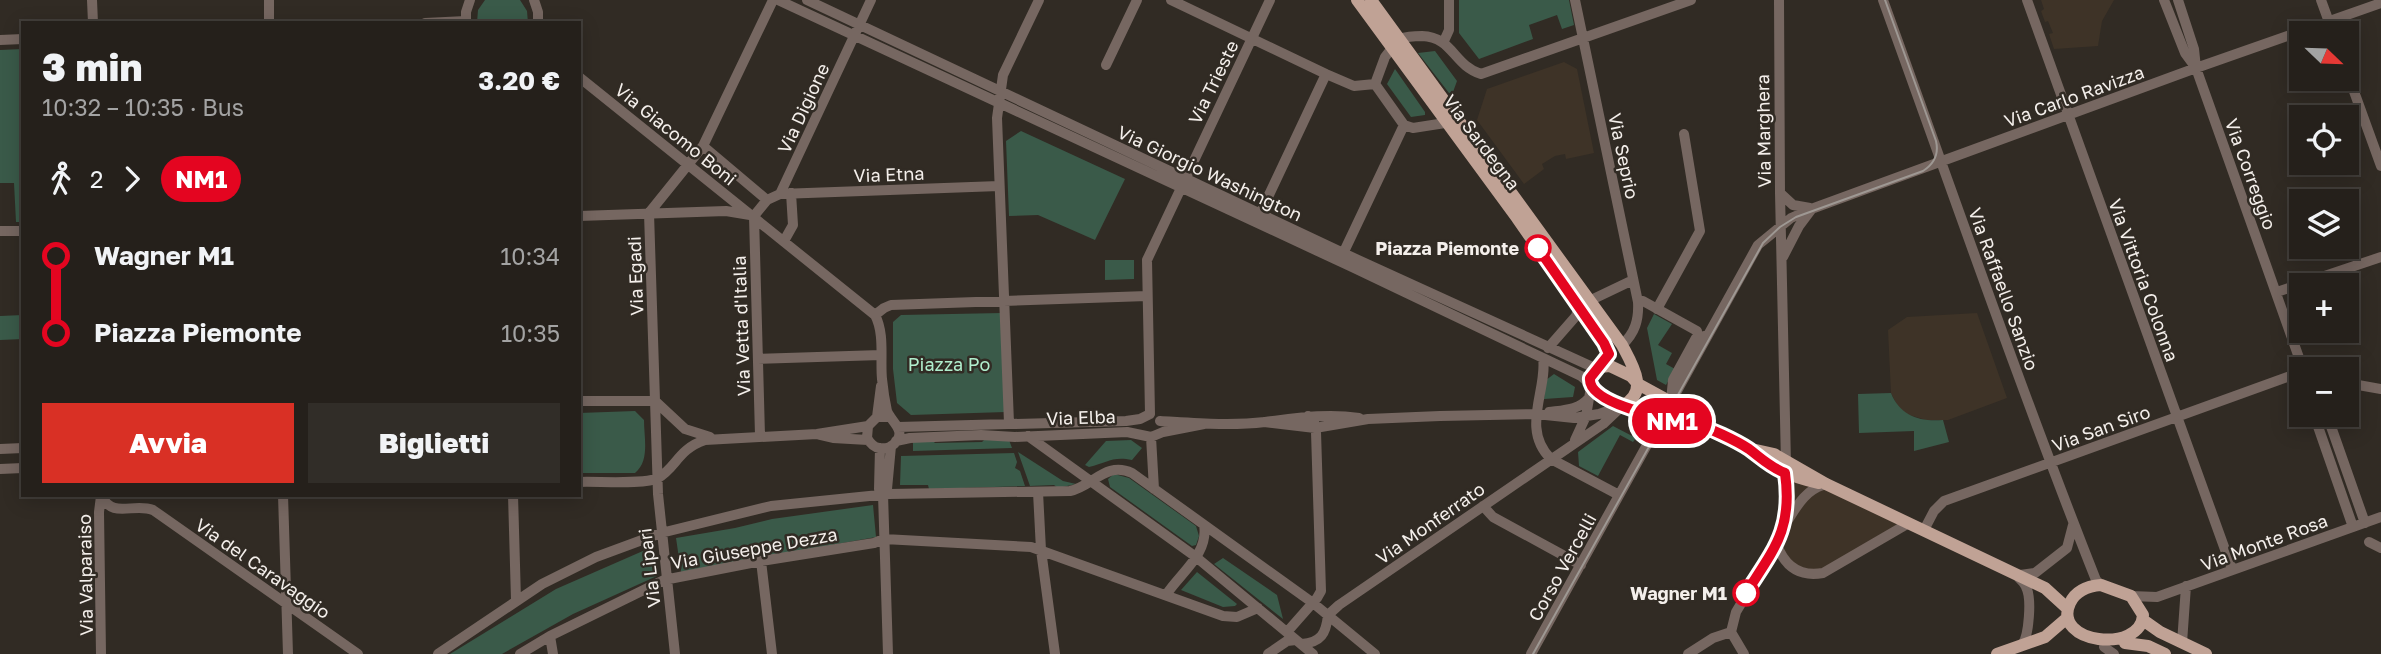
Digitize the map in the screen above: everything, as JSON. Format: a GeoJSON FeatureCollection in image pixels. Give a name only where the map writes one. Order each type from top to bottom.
{"type":"FeatureCollection","features":[{"type":"Feature","properties":{"kind":"main road","name":"Via Sardegna"},"geometry":{"type":"LineString","coordinates":[[1357,0],[1396,43]]}},
{"type":"Feature","properties":{"kind":"main road","name":"Via Sardegna"},"geometry":{"type":"LineString","coordinates":[[1371,0],[1396,43],[1450,120],[1584,303]]}},
{"type":"Feature","properties":{"kind":"main road"},"geometry":{"type":"LineString","coordinates":[[1584,303],[1622,345],[1633,366],[1638,384],[1635,396],[1623,405]]}},
{"type":"Feature","properties":{"kind":"main road"},"geometry":{"type":"LineString","coordinates":[[1584,303],[1609,354]]}},
{"type":"Feature","properties":{"kind":"main road"},"geometry":{"type":"LineString","coordinates":[[1622,345],[1609,354],[1592,373],[1590,389],[1606,399],[1661,419],[1698,425]]}},
{"type":"Feature","properties":{"kind":"main road"},"geometry":{"type":"LineString","coordinates":[[1598,368],[1610,366],[1631,376],[1638,384],[1671,402],[1698,425],[1747,448],[1771,467],[1785,466],[1797,479],[1826,484],[2045,588],[2075,595]]}},
{"type":"Feature","properties":{"kind":"main road"},"geometry":{"type":"LineString","coordinates":[[2045,637],[2067,613],[2075,595],[2091,586],[2101,585],[2131,596],[2143,617],[2160,632],[2206,654]]}},
{"type":"Feature","properties":{"kind":"main road"},"geometry":{"type":"LineString","coordinates":[[2045,588],[2067,613],[2072,629],[2109,650],[2125,643],[2136,634],[2143,617]]}},
{"type":"Feature","properties":{"kind":"main road"},"geometry":{"type":"LineString","coordinates":[[1997,654],[2045,637],[2079,635]]}},
{"type":"Feature","properties":{"kind":"main road"},"geometry":{"type":"LineString","coordinates":[[2125,643],[2148,646],[2165,654]]}},
{"type":"Feature","properties":{"kind":"street"},"geometry":{"type":"LineString","coordinates":[[92,0],[93,21]]}},
{"type":"Feature","properties":{"kind":"street"},"geometry":{"type":"LineString","coordinates":[[269,0],[270,21]]}},
{"type":"Feature","properties":{"kind":"street"},"geometry":{"type":"LineString","coordinates":[[466,21],[470,0]]}},
{"type":"Feature","properties":{"kind":"street"},"geometry":{"type":"LineString","coordinates":[[535,0],[538,21]]}},
{"type":"Feature","properties":{"kind":"street","name":"Via Egadi"},"geometry":{"type":"LineString","coordinates":[[657,478],[649,214],[703,146],[773,0]]}},
{"type":"Feature","properties":{"kind":"street","name":"Via Giorgio Washington"},"geometry":{"type":"LineString","coordinates":[[778,0],[999,103],[1183,183],[1546,353]]}},
{"type":"Feature","properties":{"kind":"street","name":"Via Giorgio Washington"},"geometry":{"type":"LineString","coordinates":[[807,0],[1001,92],[1183,183]]}},
{"type":"Feature","properties":{"kind":"street"},"geometry":{"type":"LineString","coordinates":[[854,35],[871,0]]}},
{"type":"Feature","properties":{"kind":"street"},"geometry":{"type":"LineString","coordinates":[[898,426],[989,426],[1009,423],[997,123],[1003,75],[1039,0]]}},
{"type":"Feature","properties":{"kind":"street"},"geometry":{"type":"LineString","coordinates":[[1106,65],[1137,0]]}},
{"type":"Feature","properties":{"kind":"street"},"geometry":{"type":"LineString","coordinates":[[1171,0],[1354,86],[1375,85]]}},
{"type":"Feature","properties":{"kind":"street","name":"Via Trieste"},"geometry":{"type":"LineString","coordinates":[[1150,435],[1138,425],[1145,416],[1147,260],[1270,0]]}},
{"type":"Feature","properties":{"kind":"street"},"geometry":{"type":"LineString","coordinates":[[1444,41],[1449,30],[1449,0]]}},
{"type":"Feature","properties":{"kind":"street","name":"Via Seprio"},"geometry":{"type":"LineString","coordinates":[[1575,0],[1633,280]]}},
{"type":"Feature","properties":{"kind":"street"},"geometry":{"type":"LineString","coordinates":[[1375,85],[1385,57],[1396,43],[1407,36],[1444,41],[1464,66],[1480,74],[1691,0]]}},
{"type":"Feature","properties":{"kind":"street","name":"Via Marghera"},"geometry":{"type":"LineString","coordinates":[[1779,0],[1780,225],[1787,490],[1784,527]]}},
{"type":"Feature","properties":{"kind":"street","name":"Via Raffaello Sanzio"},"geometry":{"type":"LineString","coordinates":[[1883,0],[1939,161],[2051,462],[2096,580],[2101,585]]}},
{"type":"Feature","properties":{"kind":"street","name":"Via Vittoria Colonna"},"geometry":{"type":"LineString","coordinates":[[2027,0],[2232,569]]}},
{"type":"Feature","properties":{"kind":"street","name":"Via Correggio"},"geometry":{"type":"LineString","coordinates":[[2164,0],[2177,36],[2196,68]]}},
{"type":"Feature","properties":{"kind":"street","name":"Via Correggio"},"geometry":{"type":"LineString","coordinates":[[2178,0],[2189,30],[2196,68],[2277,292],[2298,357]]}},
{"type":"Feature","properties":{"kind":"street"},"geometry":{"type":"LineString","coordinates":[[2321,0],[2329,21]]}},
{"type":"Feature","properties":{"kind":"street","name":"Via Carlo Ravizza"},"geometry":{"type":"LineString","coordinates":[[2329,21],[2381,3]]}},
{"type":"Feature","properties":{"kind":"street"},"geometry":{"type":"LineString","coordinates":[[2177,36],[2186,36],[2189,30]]}},
{"type":"Feature","properties":{"kind":"street","name":"Via Digione"},"geometry":{"type":"LineString","coordinates":[[780,194],[854,35]]}},
{"type":"Feature","properties":{"kind":"street","name":"Via Carlo Ravizza"},"geometry":{"type":"LineString","coordinates":[[1671,402],[1758,245],[1780,225],[1814,208],[1939,161],[2289,35]]}},
{"type":"Feature","properties":{"kind":"street"},"geometry":{"type":"LineString","coordinates":[[0,40],[21,40]]}},
{"type":"Feature","properties":{"kind":"street"},"geometry":{"type":"LineString","coordinates":[[1259,218],[1326,74]]}},
{"type":"Feature","properties":{"kind":"street","name":"Via Giacomo Boni"},"geometry":{"type":"LineString","coordinates":[[581,79],[875,315]]}},
{"type":"Feature","properties":{"kind":"street"},"geometry":{"type":"LineString","coordinates":[[1375,85],[1404,125],[1413,128],[1450,120]]}},
{"type":"Feature","properties":{"kind":"street"},"geometry":{"type":"LineString","coordinates":[[2354,91],[2381,166]]}},
{"type":"Feature","properties":{"kind":"street"},"geometry":{"type":"LineString","coordinates":[[1341,257],[1404,125]]}},
{"type":"Feature","properties":{"kind":"street"},"geometry":{"type":"LineString","coordinates":[[1657,309],[1700,231],[1684,134]]}},
{"type":"Feature","properties":{"kind":"street","name":"Via Giacomo Boni"},"geometry":{"type":"LineString","coordinates":[[703,146],[767,200]]}},
{"type":"Feature","properties":{"kind":"street","name":"Via Etna"},"geometry":{"type":"LineString","coordinates":[[767,200],[780,194],[791,193],[999,186]]}},
{"type":"Feature","properties":{"kind":"street"},"geometry":{"type":"LineString","coordinates":[[784,241],[793,225],[791,193]]}},
{"type":"Feature","properties":{"kind":"street"},"geometry":{"type":"LineString","coordinates":[[1780,193],[1793,205],[1814,208]]}},
{"type":"Feature","properties":{"kind":"street"},"geometry":{"type":"LineString","coordinates":[[754,216],[767,200]]}},
{"type":"Feature","properties":{"kind":"street","name":"Via Marghera"},"geometry":{"type":"LineString","coordinates":[[1782,262],[1799,226],[1814,208]]}},
{"type":"Feature","properties":{"kind":"street","name":"Via Giacomo Boni"},"geometry":{"type":"LineString","coordinates":[[581,216],[726,211],[754,216]]}},
{"type":"Feature","properties":{"kind":"street","name":"Via Vetta d'Italia"},"geometry":{"type":"LineString","coordinates":[[754,216],[760,435]]}},
{"type":"Feature","properties":{"kind":"street"},"geometry":{"type":"LineString","coordinates":[[0,231],[21,231]]}},
{"type":"Feature","properties":{"kind":"street"},"geometry":{"type":"LineString","coordinates":[[2277,292],[2381,257]]}},
{"type":"Feature","properties":{"kind":"street"},"geometry":{"type":"LineString","coordinates":[[1622,345],[1636,326],[1638,302],[1633,280],[1584,303],[1546,353],[1536,414],[1542,444],[1551,459],[1619,495],[1671,402]]}},
{"type":"Feature","properties":{"kind":"street"},"geometry":{"type":"LineString","coordinates":[[581,482],[641,481],[657,478],[691,444],[714,438],[817,434],[868,426],[877,417],[882,383],[879,322],[875,315],[891,305],[1147,296]]}},
{"type":"Feature","properties":{"kind":"street"},"geometry":{"type":"LineString","coordinates":[[1638,302],[1643,302],[1697,331]]}},
{"type":"Feature","properties":{"kind":"street"},"geometry":{"type":"LineString","coordinates":[[1546,353],[1598,368]]}},
{"type":"Feature","properties":{"kind":"street"},"geometry":{"type":"LineString","coordinates":[[1546,353],[1590,389]]}},
{"type":"Feature","properties":{"kind":"street"},"geometry":{"type":"LineString","coordinates":[[758,359],[881,355]]}},
{"type":"Feature","properties":{"kind":"street","name":"Via San Siro"},"geometry":{"type":"LineString","coordinates":[[1924,530],[1934,511],[1944,501],[2289,376]]}},
{"type":"Feature","properties":{"kind":"street"},"geometry":{"type":"LineString","coordinates":[[882,383],[890,418],[898,426],[899,434],[894,444],[887,489],[883,494]]}},
{"type":"Feature","properties":{"kind":"street"},"geometry":{"type":"LineString","coordinates":[[2359,385],[2381,389]]}},
{"type":"Feature","properties":{"kind":"street"},"geometry":{"type":"LineString","coordinates":[[1536,414],[1573,408],[1585,403],[1590,389]]}},
{"type":"Feature","properties":{"kind":"street"},"geometry":{"type":"LineString","coordinates":[[1573,443],[1586,416],[1590,389]]}},
{"type":"Feature","properties":{"kind":"street"},"geometry":{"type":"LineString","coordinates":[[581,401],[655,401],[685,429],[714,438]]}},
{"type":"Feature","properties":{"kind":"street"},"geometry":{"type":"LineString","coordinates":[[1536,414],[1574,418],[1609,412],[1623,405]]}},
{"type":"Feature","properties":{"kind":"street"},"geometry":{"type":"LineString","coordinates":[[1551,459],[1603,424],[1623,405]]}},
{"type":"Feature","properties":{"kind":"street","name":"Via Elba"},"geometry":{"type":"LineString","coordinates":[[1264,422],[1315,428],[1368,419],[1536,414]]}},
{"type":"Feature","properties":{"kind":"street"},"geometry":{"type":"LineString","coordinates":[[1145,416],[1160,421],[1161,429],[1150,435],[1154,489]]}},
{"type":"Feature","properties":{"kind":"street","name":"Via Elba"},"geometry":{"type":"LineString","coordinates":[[1009,423],[1145,416]]}},
{"type":"Feature","properties":{"kind":"street"},"geometry":{"type":"LineString","coordinates":[[1287,632],[1321,591],[1315,428],[1314,422],[1308,416]]}},
{"type":"Feature","properties":{"kind":"street","name":"Via Elba"},"geometry":{"type":"LineString","coordinates":[[1160,421],[1204,424],[1264,422],[1308,416],[1368,419]]}},
{"type":"Feature","properties":{"kind":"street"},"geometry":{"type":"LineString","coordinates":[[877,417],[890,418]]}},
{"type":"Feature","properties":{"kind":"street","name":"Via Elba"},"geometry":{"type":"LineString","coordinates":[[1028,436],[1126,432],[1150,435],[1204,424]]}},
{"type":"Feature","properties":{"kind":"street"},"geometry":{"type":"LineString","coordinates":[[868,426],[868,440]]}},
{"type":"Feature","properties":{"kind":"street"},"geometry":{"type":"LineString","coordinates":[[2318,427],[2353,527]]}},
{"type":"Feature","properties":{"kind":"street"},"geometry":{"type":"LineString","coordinates":[[2331,427],[2365,523]]}},
{"type":"Feature","properties":{"kind":"street"},"geometry":{"type":"LineString","coordinates":[[685,429],[685,450]]}},
{"type":"Feature","properties":{"kind":"street"},"geometry":{"type":"LineString","coordinates":[[817,434],[833,438],[868,440],[880,448],[908,438],[1028,436]]}},
{"type":"Feature","properties":{"kind":"street","name":"Via Elba"},"geometry":{"type":"LineString","coordinates":[[1028,436],[1196,557],[1313,654]]}},
{"type":"Feature","properties":{"kind":"street"},"geometry":{"type":"LineString","coordinates":[[0,449],[21,448]]}},
{"type":"Feature","properties":{"kind":"street"},"geometry":{"type":"LineString","coordinates":[[880,448],[879,489],[883,494],[888,654]]}},
{"type":"Feature","properties":{"kind":"street","name":"Via Monferrato"},"geometry":{"type":"LineString","coordinates":[[1328,615],[1551,459]]}},
{"type":"Feature","properties":{"kind":"street"},"geometry":{"type":"LineString","coordinates":[[0,469],[21,468]]}},
{"type":"Feature","properties":{"kind":"street"},"geometry":{"type":"LineString","coordinates":[[883,494],[1073,491],[1112,470],[1122,469],[1132,473],[1313,603],[1375,654]]}},
{"type":"Feature","properties":{"kind":"street"},"geometry":{"type":"LineString","coordinates":[[2337,481],[2343,483],[2349,477]]}},
{"type":"Feature","properties":{"kind":"street","name":"Via Lipari"},"geometry":{"type":"LineString","coordinates":[[657,478],[675,654]]}},
{"type":"Feature","properties":{"kind":"street"},"geometry":{"type":"LineString","coordinates":[[1744,654],[1731,632],[1736,612],[1777,545],[1784,527],[1812,488],[1826,484]]}},
{"type":"Feature","properties":{"kind":"street"},"geometry":{"type":"LineString","coordinates":[[1038,492],[1041,550],[1055,654]]}},
{"type":"Feature","properties":{"kind":"street","name":"Via Giuseppe Dezza"},"geometry":{"type":"LineString","coordinates":[[438,654],[516,600],[596,557],[661,533],[771,506],[877,497],[883,494]]}},
{"type":"Feature","properties":{"kind":"street","name":"Corso Vercelli"},"geometry":{"type":"LineString","coordinates":[[1531,654],[1619,495]]}},
{"type":"Feature","properties":{"kind":"street","name":"Via Valparaiso"},"geometry":{"type":"LineString","coordinates":[[101,497],[101,654]]}},
{"type":"Feature","properties":{"kind":"street","name":"Via del Caravaggio"},"geometry":{"type":"LineString","coordinates":[[102,497],[107,506],[114,509],[149,508],[358,654]]}},
{"type":"Feature","properties":{"kind":"street"},"geometry":{"type":"LineString","coordinates":[[283,497],[288,654]]}},
{"type":"Feature","properties":{"kind":"street"},"geometry":{"type":"LineString","coordinates":[[513,497],[516,600]]}},
{"type":"Feature","properties":{"kind":"street"},"geometry":{"type":"LineString","coordinates":[[1483,506],[1493,517],[1581,565]]}},
{"type":"Feature","properties":{"kind":"street","name":"Via Monte Rosa"},"geometry":{"type":"LineString","coordinates":[[2131,596],[2157,597],[2381,517]]}},
{"type":"Feature","properties":{"kind":"street"},"geometry":{"type":"LineString","coordinates":[[2016,575],[2035,573],[2067,548],[2073,533],[2073,520]]}},
{"type":"Feature","properties":{"kind":"street"},"geometry":{"type":"LineString","coordinates":[[1777,545],[1783,560],[1792,569],[1815,574],[1909,523]]}},
{"type":"Feature","properties":{"kind":"street"},"geometry":{"type":"LineString","coordinates":[[1166,595],[1196,557],[1205,540],[1204,525]]}},
{"type":"Feature","properties":{"kind":"street","name":"Via Giuseppe Dezza"},"geometry":{"type":"LineString","coordinates":[[520,654],[550,636],[667,580],[761,561],[874,543],[884,538],[1031,547],[1223,616],[1237,617],[1258,608]]}},
{"type":"Feature","properties":{"kind":"street"},"geometry":{"type":"LineString","coordinates":[[2369,542],[2381,548]]}},
{"type":"Feature","properties":{"kind":"street"},"geometry":{"type":"LineString","coordinates":[[761,561],[772,654]]}},
{"type":"Feature","properties":{"kind":"street"},"geometry":{"type":"LineString","coordinates":[[2016,575],[2029,594],[2028,634],[2022,645]]}},
{"type":"Feature","properties":{"kind":"street"},"geometry":{"type":"LineString","coordinates":[[2182,643],[2186,586]]}},
{"type":"Feature","properties":{"kind":"street"},"geometry":{"type":"LineString","coordinates":[[2143,617],[2157,597]]}},
{"type":"Feature","properties":{"kind":"street"},"geometry":{"type":"LineString","coordinates":[[1268,654],[1287,641],[1311,643],[1323,636],[1328,615]]}},
{"type":"Feature","properties":{"kind":"street"},"geometry":{"type":"LineString","coordinates":[[1688,654],[1713,638],[1731,632]]}},
{"type":"Feature","properties":{"kind":"street"},"geometry":{"type":"LineString","coordinates":[[550,636],[553,654]]}},
{"type":"Feature","properties":{"kind":"shaded area"},"geometry":{"type":"Polygon","coordinates":[[[2041,0],[2114,0],[2102,21],[2098,46],[2054,49],[2049,34],[2053,33],[2041,11],[2044,9],[2041,0]]]}},
{"type":"Feature","properties":{"kind":"shaded area"},"geometry":{"type":"Polygon","coordinates":[[[1564,62],[1577,69],[1594,153],[1566,159],[1565,154],[1555,156],[1542,164],[1544,169],[1524,184],[1477,120],[1487,89],[1564,62]]]}},
{"type":"Feature","properties":{"kind":"shaded area"},"geometry":{"type":"Polygon","coordinates":[[[1977,313],[2007,398],[1948,420],[1926,420],[1906,414],[1898,407],[1891,393],[1888,330],[1907,317],[1977,313]]]}},
{"type":"Feature","properties":{"kind":"shaded area"},"geometry":{"type":"Polygon","coordinates":[[[1785,472],[1909,524],[1815,575],[1782,560],[1780,537],[1785,472]]]}},
{"type":"Feature","properties":{"kind":"green space"},"geometry":{"type":"Polygon","coordinates":[[[485,0],[520,0],[527,11],[528,21],[477,21],[478,10],[485,0]]]}},
{"type":"Feature","properties":{"kind":"green space"},"geometry":{"type":"Polygon","coordinates":[[[1459,0],[1569,0],[1574,25],[1562,29],[1557,15],[1529,25],[1533,39],[1479,59],[1459,33],[1459,0]]]}},
{"type":"Feature","properties":{"kind":"green space"},"geometry":{"type":"Polygon","coordinates":[[[21,49],[21,222],[16,222],[14,183],[0,183],[0,50],[21,49]]]}},
{"type":"Feature","properties":{"kind":"green space"},"geometry":{"type":"Polygon","coordinates":[[[1435,51],[1457,81],[1453,92],[1449,93],[1418,53],[1435,51]]]}},
{"type":"Feature","properties":{"kind":"green space"},"geometry":{"type":"Polygon","coordinates":[[[1395,69],[1425,115],[1411,117],[1387,84],[1395,69]]]}},
{"type":"Feature","properties":{"kind":"green space"},"geometry":{"type":"Polygon","coordinates":[[[1021,131],[1125,179],[1095,240],[1038,215],[1009,216],[1006,141],[1021,131]]]}},
{"type":"Feature","properties":{"kind":"green space"},"geometry":{"type":"Polygon","coordinates":[[[1105,260],[1134,260],[1134,279],[1105,280],[1105,260]]]}},
{"type":"Feature","properties":{"kind":"green space","name":"Piazza Po"},"geometry":{"type":"Polygon","coordinates":[[[1002,313],[1006,412],[911,415],[897,403],[893,369],[893,322],[901,315],[1002,313]]]}},
{"type":"Feature","properties":{"kind":"green space"},"geometry":{"type":"Polygon","coordinates":[[[1654,314],[1672,324],[1658,345],[1672,353],[1666,364],[1675,369],[1666,385],[1657,380],[1647,328],[1654,314]]]}},
{"type":"Feature","properties":{"kind":"green space"},"geometry":{"type":"Polygon","coordinates":[[[21,315],[21,339],[0,340],[0,316],[21,315]]]}},
{"type":"Feature","properties":{"kind":"green space"},"geometry":{"type":"Polygon","coordinates":[[[1554,374],[1575,387],[1573,397],[1544,399],[1546,380],[1554,374]]]}},
{"type":"Feature","properties":{"kind":"green space"},"geometry":{"type":"Polygon","coordinates":[[[1891,393],[1900,407],[1912,416],[1926,420],[1943,420],[1949,442],[1914,451],[1914,431],[1859,433],[1858,394],[1891,393]]]}},
{"type":"Feature","properties":{"kind":"green space"},"geometry":{"type":"Polygon","coordinates":[[[635,411],[644,420],[643,462],[635,473],[581,473],[581,413],[635,411]]]}},
{"type":"Feature","properties":{"kind":"green space"},"geometry":{"type":"Polygon","coordinates":[[[1613,426],[1636,438],[1633,442],[1620,435],[1598,476],[1579,466],[1578,452],[1613,426]]]}},
{"type":"Feature","properties":{"kind":"green space"},"geometry":{"type":"Polygon","coordinates":[[[985,439],[1009,440],[1012,448],[913,451],[913,441],[982,442],[985,439]]]}},
{"type":"Feature","properties":{"kind":"green space"},"geometry":{"type":"Polygon","coordinates":[[[1131,440],[1142,448],[1132,460],[1110,460],[1089,467],[1085,465],[1106,441],[1131,440]]]}},
{"type":"Feature","properties":{"kind":"green space"},"geometry":{"type":"Polygon","coordinates":[[[1018,452],[1063,481],[1076,484],[1058,488],[1054,485],[1030,486],[1018,452]]]}},
{"type":"Feature","properties":{"kind":"green space"},"geometry":{"type":"Polygon","coordinates":[[[1014,453],[1017,462],[1015,468],[1020,471],[1025,486],[929,489],[928,485],[900,485],[901,456],[1014,453]]]}},
{"type":"Feature","properties":{"kind":"green space"},"geometry":{"type":"Polygon","coordinates":[[[1114,474],[1129,478],[1196,526],[1199,536],[1196,545],[1192,546],[1110,487],[1108,479],[1114,474]]]}},
{"type":"Feature","properties":{"kind":"green space"},"geometry":{"type":"Polygon","coordinates":[[[873,505],[876,537],[681,572],[676,538],[772,519],[873,505]]]}},
{"type":"Feature","properties":{"kind":"green space"},"geometry":{"type":"Polygon","coordinates":[[[652,547],[657,576],[573,614],[502,654],[450,654],[556,589],[652,547]]]}},
{"type":"Feature","properties":{"kind":"green space"},"geometry":{"type":"Polygon","coordinates":[[[1223,558],[1277,595],[1283,619],[1214,564],[1223,558]]]}},
{"type":"Feature","properties":{"kind":"green space"},"geometry":{"type":"Polygon","coordinates":[[[1197,572],[1237,604],[1223,607],[1181,590],[1197,572]]]}},
{"type":"Feature","properties":{"kind":"tram line"},"geometry":{"type":"LineString","coordinates":[[1533,654],[1763,243],[1796,217],[1923,171],[1935,158],[1936,141],[1885,0]]}},
{"type":"Feature","properties":{"kind":"bus line","name":"NM1"},"geometry":{"type":"LineString","coordinates":[[1538,248],[1609,354],[1590,378],[1591,387],[1598,394],[1660,418],[1698,425],[1747,448],[1771,467],[1785,473],[1787,509],[1781,537],[1746,593]]}},
{"type":"Feature","properties":{"kind":"place","name":"Piazza Piemonte"},"geometry":{"type":"Point","coordinates":[1538,248]}},
{"type":"Feature","properties":{"kind":"place","name":"Wagner M1"},"geometry":{"type":"Point","coordinates":[1746,593]}}]}
